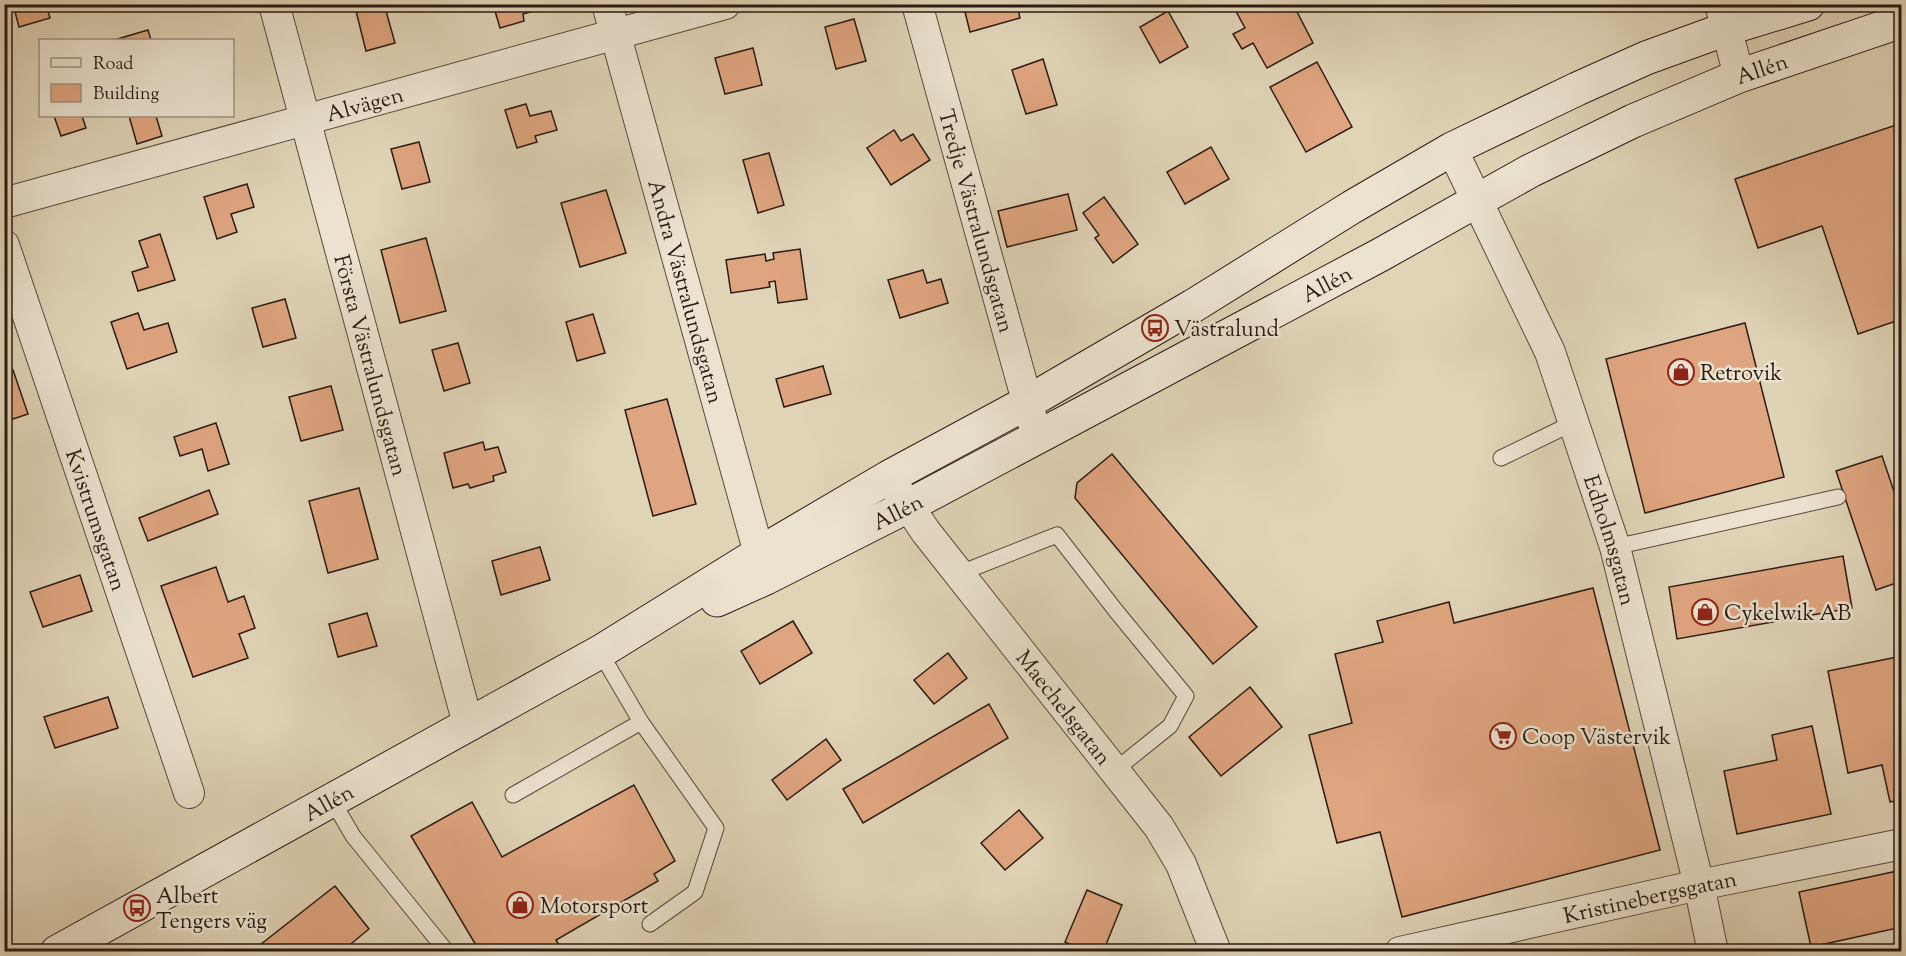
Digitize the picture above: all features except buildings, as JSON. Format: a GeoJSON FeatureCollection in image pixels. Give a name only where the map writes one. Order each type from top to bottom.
{"type":"FeatureCollection","features":[{"type":"Feature","properties":{"kind":"main road","name":"Allén"},"geometry":{"type":"LineString","coordinates":[[762,566],[889,477],[1028,402],[1452,149],[1576,88],[1646,58],[1723,17],[1808,4]]}},
{"type":"Feature","properties":{"kind":"main road","name":"Allén"},"geometry":{"type":"LineString","coordinates":[[57,951],[468,724],[762,566],[908,506],[1380,255],[1530,171],[1633,121],[1739,76],[1902,21]]}},
{"type":"Feature","properties":{"kind":"street","name":"Första Västralundsgatan"},"geometry":{"type":"LineString","coordinates":[[274,4],[468,724]]}},
{"type":"Feature","properties":{"kind":"street","name":"Andra Västralundsgatan"},"geometry":{"type":"LineString","coordinates":[[607,4],[762,566]]}},
{"type":"Feature","properties":{"kind":"street","name":"Alvägen"},"geometry":{"type":"LineString","coordinates":[[4,203],[725,4]]}},
{"type":"Feature","properties":{"kind":"street","name":"Tredje Västralundsgatan"},"geometry":{"type":"LineString","coordinates":[[917,4],[1037,437]]}},
{"type":"Feature","properties":{"kind":"street"},"geometry":{"type":"LineString","coordinates":[[1723,17],[1739,76]]}},
{"type":"Feature","properties":{"kind":"street","name":"Edholmsgatan"},"geometry":{"type":"LineString","coordinates":[[1452,149],[1550,352],[1615,548],[1699,885],[1713,951]]}},
{"type":"Feature","properties":{"kind":"street","name":"Kvistrumsgatan"},"geometry":{"type":"LineString","coordinates":[[4,245],[189,793]]}},
{"type":"Feature","properties":{"kind":"street","name":"Maechelsgatan"},"geometry":{"type":"LineString","coordinates":[[889,477],[958,574],[1159,827],[1181,864],[1216,951]]}},
{"type":"Feature","properties":{"kind":"street","name":"Kristinebergsgatan"},"geometry":{"type":"LineString","coordinates":[[1400,951],[1699,885],[1902,844]]}},
{"type":"Feature","properties":{"kind":"lane"},"geometry":{"type":"LineString","coordinates":[[1501,458],[1573,423]]}},
{"type":"Feature","properties":{"kind":"lane"},"geometry":{"type":"LineString","coordinates":[[1615,548],[1838,497]]}},
{"type":"Feature","properties":{"kind":"lane"},"geometry":{"type":"LineString","coordinates":[[958,574],[1057,534],[1116,612],[1186,696],[1170,726],[1114,771]]}},
{"type":"Feature","properties":{"kind":"lane"},"geometry":{"type":"LineString","coordinates":[[600,652],[641,722],[716,828],[695,892],[650,924]]}},
{"type":"Feature","properties":{"kind":"lane"},"geometry":{"type":"LineString","coordinates":[[513,795],[641,722]]}},
{"type":"Feature","properties":{"kind":"lane"},"geometry":{"type":"LineString","coordinates":[[332,800],[354,836],[447,951]]}},
{"type":"Feature","properties":{"kind":"place","name":"Västralund"},"geometry":{"type":"Point","coordinates":[1155,328]}},
{"type":"Feature","properties":{"kind":"place","name":"Retrovik"},"geometry":{"type":"Point","coordinates":[1681,372]}},
{"type":"Feature","properties":{"kind":"place","name":"Cykelwik AB"},"geometry":{"type":"Point","coordinates":[1705,612]}},
{"type":"Feature","properties":{"kind":"place","name":"Coop Västervik"},"geometry":{"type":"Point","coordinates":[1503,736]}},
{"type":"Feature","properties":{"kind":"place","name":"Motorsport"},"geometry":{"type":"Point","coordinates":[520,905]}},
{"type":"Feature","properties":{"kind":"place","name":"Albert Tengers väg"},"geometry":{"type":"Point","coordinates":[137,908]}}]}
